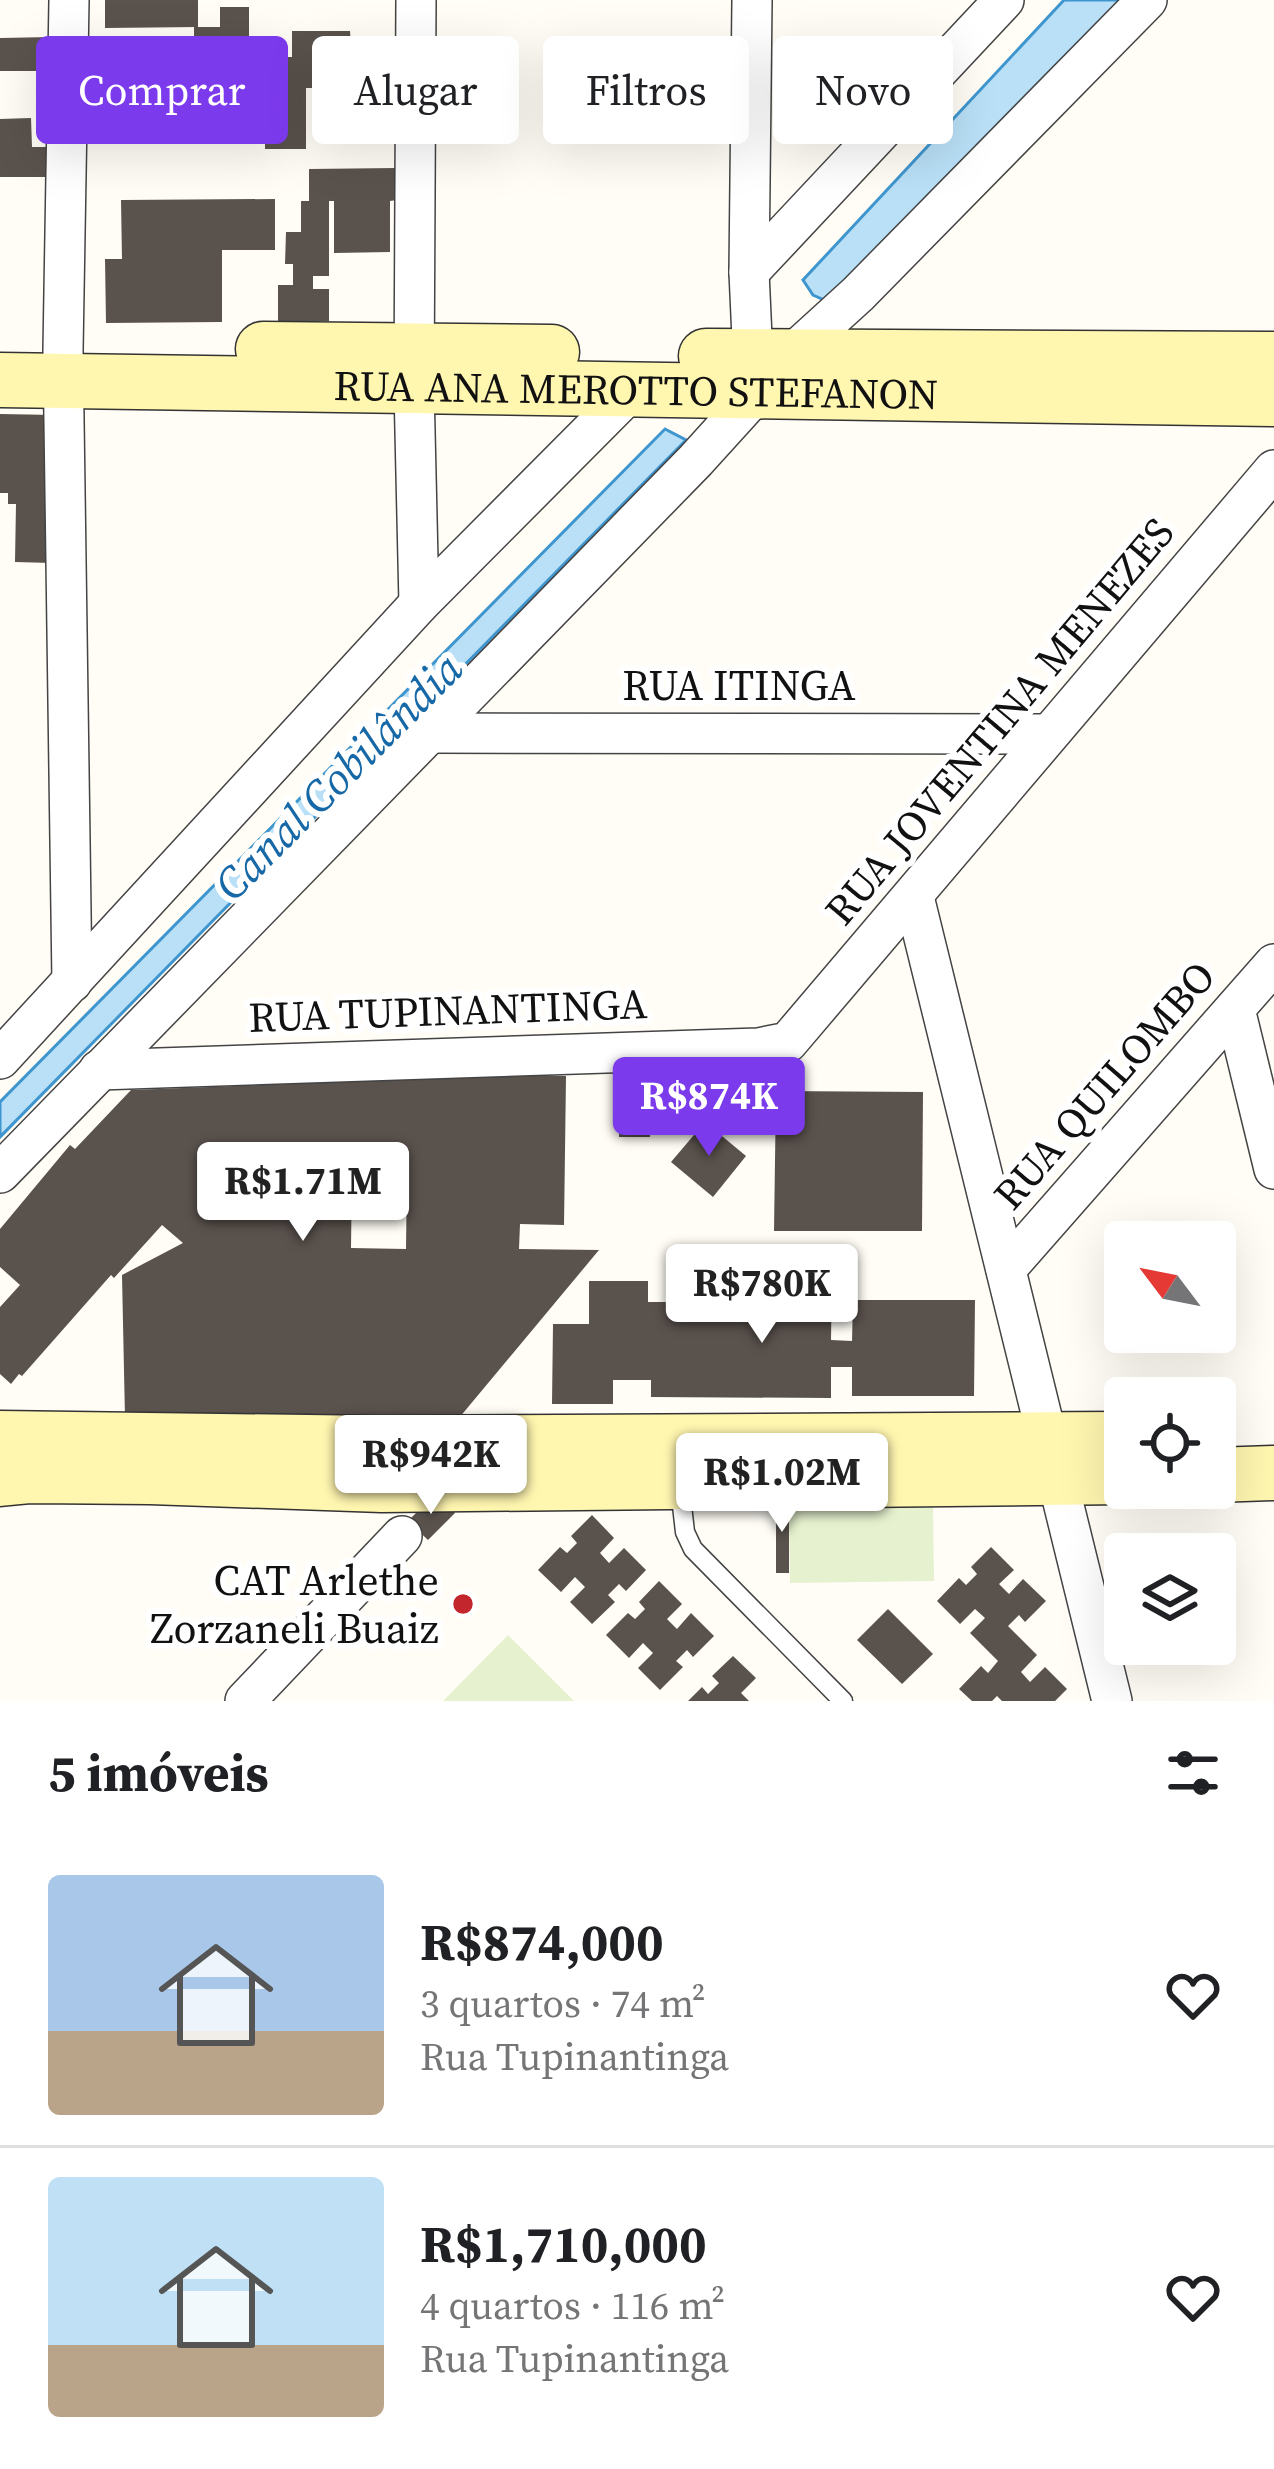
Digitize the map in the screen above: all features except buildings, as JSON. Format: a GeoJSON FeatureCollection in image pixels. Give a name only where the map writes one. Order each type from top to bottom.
{"type":"FeatureCollection","features":[{"type":"Feature","properties":{"kind":"street"},"geometry":{"type":"LineString","coordinates":[[69,0],[64,365],[73,982]]}},
{"type":"Feature","properties":{"kind":"street"},"geometry":{"type":"LineString","coordinates":[[416,0],[414,368],[419,604]]}},
{"type":"Feature","properties":{"kind":"street"},"geometry":{"type":"LineString","coordinates":[[752,0],[749,272],[766,369]]}},
{"type":"Feature","properties":{"kind":"street"},"geometry":{"type":"LineString","coordinates":[[749,272],[1004,0]]}},
{"type":"Feature","properties":{"kind":"street"},"geometry":{"type":"LineString","coordinates":[[0,1173],[696,460],[766,369],[858,294],[1147,0]]}},
{"type":"Feature","properties":{"kind":"street","name":"RUA ANA MEROTTO STEFANON"},"geometry":{"type":"LineString","coordinates":[[0,349],[64,365],[414,368],[766,369],[1274,358]]}},
{"type":"Feature","properties":{"kind":"street","name":"RUA ANA MEROTTO STEFANON"},"geometry":{"type":"LineString","coordinates":[[0,380],[64,365]]}},
{"type":"Feature","properties":{"kind":"street","name":"RUA ANA MEROTTO STEFANON"},"geometry":{"type":"LineString","coordinates":[[414,368],[635,387],[766,369],[1274,399]]}},
{"type":"Feature","properties":{"kind":"street"},"geometry":{"type":"LineString","coordinates":[[0,1059],[419,604],[635,387]]}},
{"type":"Feature","properties":{"kind":"street","name":"RUA JOVENTINA MENEZES"},"geometry":{"type":"LineString","coordinates":[[797,1034],[1274,470]]}},
{"type":"Feature","properties":{"kind":"street","name":"RUA ITINGA"},"geometry":{"type":"LineString","coordinates":[[429,733],[1049,734]]}},
{"type":"Feature","properties":{"kind":"street"},"geometry":{"type":"LineString","coordinates":[[914,897],[1112,1701]]}},
{"type":"Feature","properties":{"kind":"street","name":"RUA QUILOMBO"},"geometry":{"type":"LineString","coordinates":[[1006,1269],[1274,964]]}},
{"type":"Feature","properties":{"kind":"street"},"geometry":{"type":"LineString","coordinates":[[1234,1009],[1274,1168]]}},
{"type":"Feature","properties":{"kind":"street","name":"RUA TUPINANTINGA"},"geometry":{"type":"LineString","coordinates":[[99,1070],[758,1048],[788,1042],[797,1034]]}},
{"type":"Feature","properties":{"kind":"street"},"geometry":{"type":"LineString","coordinates":[[0,1438],[150,1458],[380,1464],[1053,1459],[1104,1472]]}},
{"type":"Feature","properties":{"kind":"street"},"geometry":{"type":"LineString","coordinates":[[1236,1438],[1274,1438]]}},
{"type":"Feature","properties":{"kind":"street"},"geometry":{"type":"LineString","coordinates":[[1053,1459],[1104,1445]]}},
{"type":"Feature","properties":{"kind":"street"},"geometry":{"type":"LineString","coordinates":[[0,1479],[150,1458]]}},
{"type":"Feature","properties":{"kind":"street"},"geometry":{"type":"LineString","coordinates":[[1236,1474],[1274,1473]]}},
{"type":"Feature","properties":{"kind":"street"},"geometry":{"type":"LineString","coordinates":[[245,1701],[402,1536]]}},
{"type":"Feature","properties":{"kind":"lane"},"geometry":{"type":"LineString","coordinates":[[678,1463],[683,1523],[693,1550],[843,1701]]}},
{"type":"Feature","properties":{"kind":"green space"},"geometry":{"type":"Polygon","coordinates":[[[933,1502],[934,1581],[790,1583],[789,1503],[933,1502]]]}},
{"type":"Feature","properties":{"kind":"green space"},"geometry":{"type":"Polygon","coordinates":[[[508,1635],[574,1701],[443,1701],[508,1635]]]}},
{"type":"Feature","properties":{"kind":"water"},"geometry":{"type":"Polygon","coordinates":[[[1064,0],[1124,0],[829,302],[813,295],[803,280],[930,144],[953,144],[953,119],[1064,0]]]}},
{"type":"Feature","properties":{"kind":"water","name":"Canal Cobilândia"},"geometry":{"type":"Polygon","coordinates":[[[665,429],[686,440],[0,1137],[0,1102],[665,429]]]}},
{"type":"Feature","properties":{"kind":"place","name":"CAT Arlethe Zorzaneli Buaiz"},"geometry":{"type":"Point","coordinates":[463,1604]}}]}
